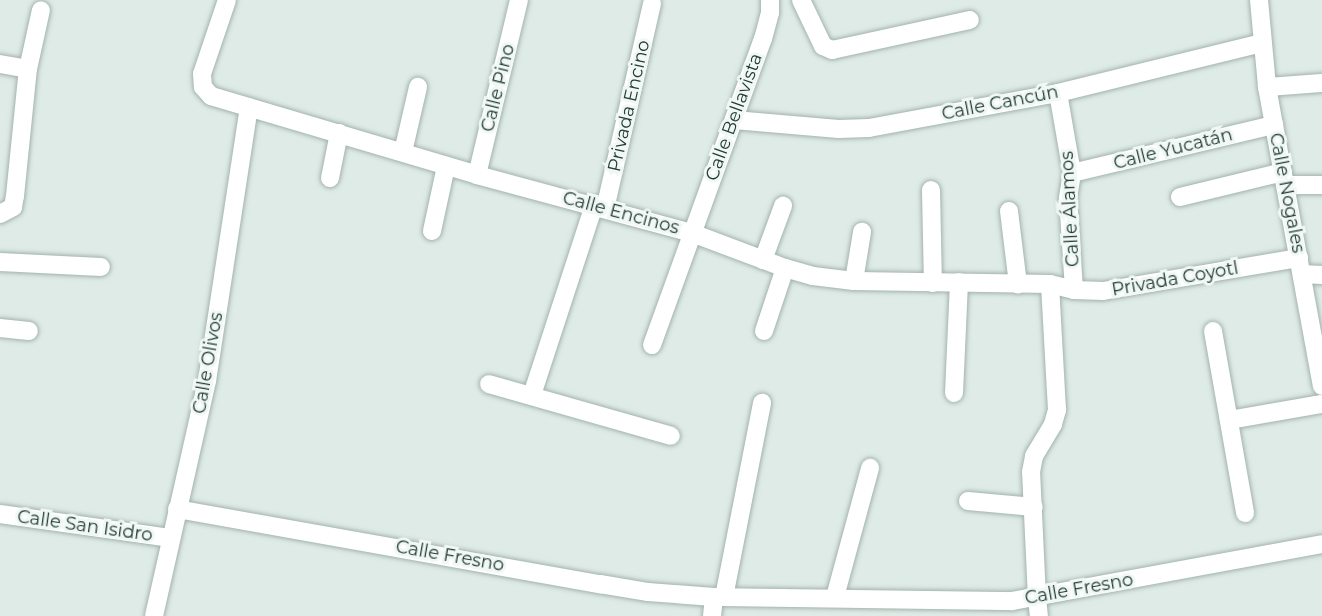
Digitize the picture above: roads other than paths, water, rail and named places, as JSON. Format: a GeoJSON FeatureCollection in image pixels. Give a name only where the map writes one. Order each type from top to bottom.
{"type":"FeatureCollection","features":[{"type":"Feature","properties":{"kind":"street","name":"Calle Encinos"},"geometry":{"type":"LineString","coordinates":[[226,0],[202,74],[203,87],[211,96],[477,175],[692,233],[784,268],[854,281],[1050,284]]}},
{"type":"Feature","properties":{"kind":"street","name":"Calle Pino"},"geometry":{"type":"LineString","coordinates":[[477,175],[519,0]]}},
{"type":"Feature","properties":{"kind":"street","name":"Calle Bellavista"},"geometry":{"type":"LineString","coordinates":[[692,233],[763,39],[770,13],[770,0]]}},
{"type":"Feature","properties":{"kind":"street"},"geometry":{"type":"LineString","coordinates":[[801,0],[823,46],[832,50],[970,20]]}},
{"type":"Feature","properties":{"kind":"street","name":"Calle Nogales"},"geometry":{"type":"LineString","coordinates":[[1259,0],[1267,87],[1321,378]]}},
{"type":"Feature","properties":{"kind":"street","name":"Privada Encino"},"geometry":{"type":"LineString","coordinates":[[532,395],[599,207],[652,3]]}},
{"type":"Feature","properties":{"kind":"street"},"geometry":{"type":"LineString","coordinates":[[0,214],[13,207],[28,69],[41,10]]}},
{"type":"Feature","properties":{"kind":"street","name":"Calle Cancún"},"geometry":{"type":"LineString","coordinates":[[734,120],[839,129],[869,128],[1058,93],[1262,43]]}},
{"type":"Feature","properties":{"kind":"street"},"geometry":{"type":"LineString","coordinates":[[0,64],[28,69]]}},
{"type":"Feature","properties":{"kind":"street"},"geometry":{"type":"LineString","coordinates":[[1267,87],[1322,83]]}},
{"type":"Feature","properties":{"kind":"street"},"geometry":{"type":"LineString","coordinates":[[403,152],[418,87]]}},
{"type":"Feature","properties":{"kind":"street","name":"Calle Álamos"},"geometry":{"type":"LineString","coordinates":[[1058,93],[1072,173],[1068,198],[1074,290]]}},
{"type":"Feature","properties":{"kind":"street","name":"Calle Olivos"},"geometry":{"type":"LineString","coordinates":[[154,616],[207,381],[249,107]]}},
{"type":"Feature","properties":{"kind":"street","name":"Calle Yucatán"},"geometry":{"type":"LineString","coordinates":[[1072,173],[1274,125]]}},
{"type":"Feature","properties":{"kind":"street"},"geometry":{"type":"LineString","coordinates":[[330,178],[339,133]]}},
{"type":"Feature","properties":{"kind":"street"},"geometry":{"type":"LineString","coordinates":[[432,231],[446,166]]}},
{"type":"Feature","properties":{"kind":"street"},"geometry":{"type":"LineString","coordinates":[[1180,197],[1284,179],[1322,185]]}},
{"type":"Feature","properties":{"kind":"street"},"geometry":{"type":"LineString","coordinates":[[932,190],[933,283]]}},
{"type":"Feature","properties":{"kind":"street"},"geometry":{"type":"LineString","coordinates":[[763,260],[783,206]]}},
{"type":"Feature","properties":{"kind":"street"},"geometry":{"type":"LineString","coordinates":[[1009,211],[1018,284]]}},
{"type":"Feature","properties":{"kind":"street"},"geometry":{"type":"LineString","coordinates":[[854,281],[862,232]]}},
{"type":"Feature","properties":{"kind":"street"},"geometry":{"type":"LineString","coordinates":[[652,345],[692,233]]}},
{"type":"Feature","properties":{"kind":"street"},"geometry":{"type":"LineString","coordinates":[[0,262],[101,267]]}},
{"type":"Feature","properties":{"kind":"street","name":"Privada Coyotl"},"geometry":{"type":"LineString","coordinates":[[1050,284],[1074,290],[1103,291],[1300,266],[1322,275]]}},
{"type":"Feature","properties":{"kind":"street"},"geometry":{"type":"LineString","coordinates":[[764,331],[784,268]]}},
{"type":"Feature","properties":{"kind":"street"},"geometry":{"type":"LineString","coordinates":[[954,393],[959,282]]}},
{"type":"Feature","properties":{"kind":"street","name":"Calle Álamos"},"geometry":{"type":"LineString","coordinates":[[1038,607],[1031,472],[1034,456],[1053,424],[1057,410],[1050,284]]}},
{"type":"Feature","properties":{"kind":"street"},"geometry":{"type":"LineString","coordinates":[[0,328],[29,331]]}},
{"type":"Feature","properties":{"kind":"street"},"geometry":{"type":"LineString","coordinates":[[1213,331],[1245,513]]}},
{"type":"Feature","properties":{"kind":"street"},"geometry":{"type":"LineString","coordinates":[[489,384],[671,436]]}},
{"type":"Feature","properties":{"kind":"street"},"geometry":{"type":"LineString","coordinates":[[712,616],[719,597],[762,403]]}},
{"type":"Feature","properties":{"kind":"street"},"geometry":{"type":"LineString","coordinates":[[1229,420],[1322,404]]}},
{"type":"Feature","properties":{"kind":"street"},"geometry":{"type":"LineString","coordinates":[[835,597],[870,468]]}},
{"type":"Feature","properties":{"kind":"street"},"geometry":{"type":"LineString","coordinates":[[968,501],[1034,507]]}},
{"type":"Feature","properties":{"kind":"street","name":"Calle Fresno"},"geometry":{"type":"LineString","coordinates":[[177,509],[648,592],[719,597],[1012,601],[1038,607],[1322,544]]}},
{"type":"Feature","properties":{"kind":"street","name":"Calle San Isidro"},"geometry":{"type":"LineString","coordinates":[[0,514],[171,538]]}}]}
